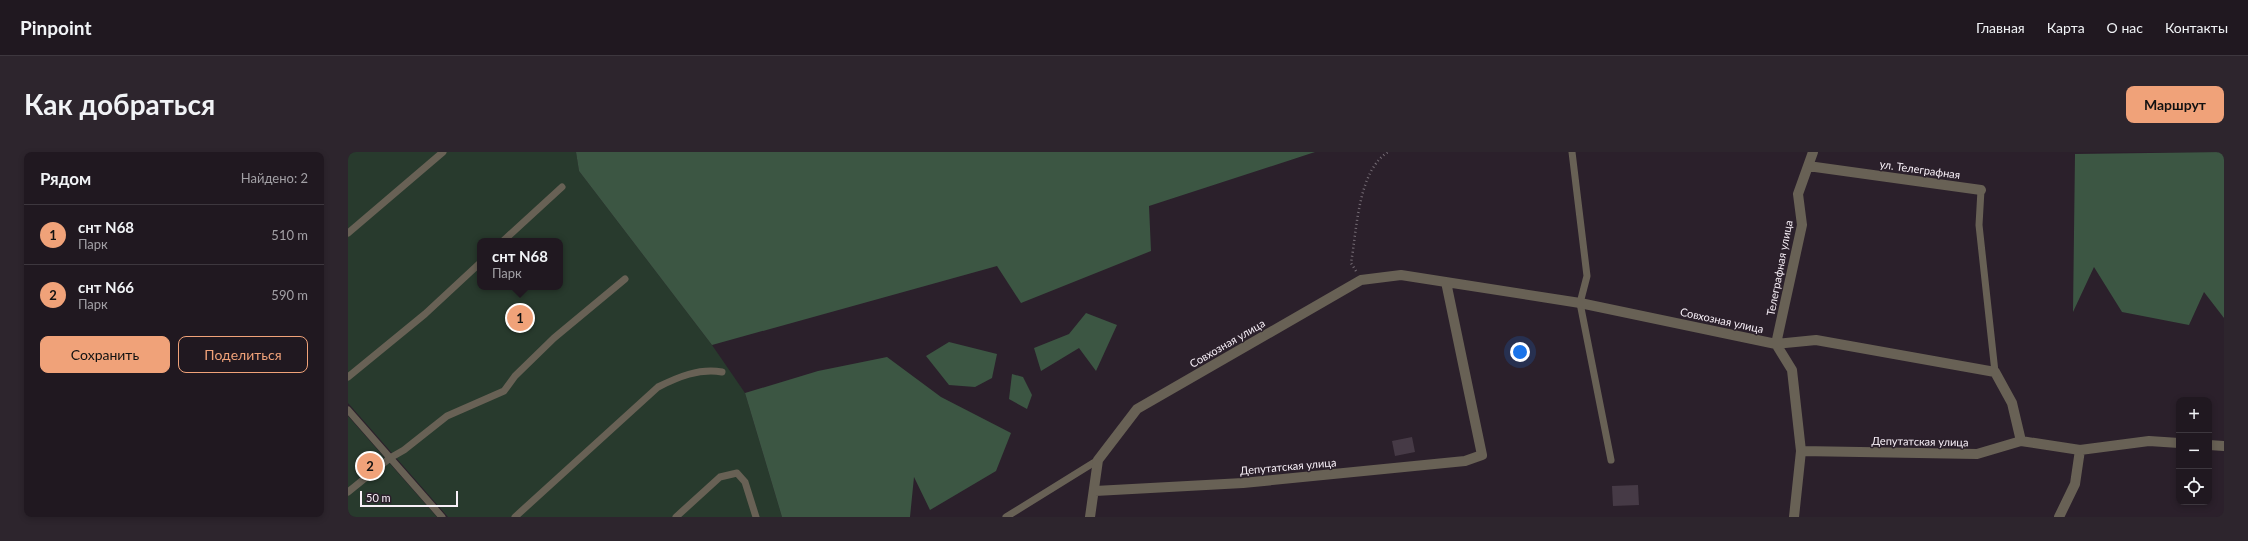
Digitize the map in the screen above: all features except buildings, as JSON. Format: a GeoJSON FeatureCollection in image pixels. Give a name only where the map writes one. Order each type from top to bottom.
{"type":"FeatureCollection","features":[{"type":"Feature","properties":{"kind":"street","name":"Телеграфная улица"},"geometry":{"type":"LineString","coordinates":[[1776,344],[1802,225],[1798,194],[1813,152]]}},
{"type":"Feature","properties":{"kind":"street","name":"ул. Телеграфная"},"geometry":{"type":"LineString","coordinates":[[1808,166],[1982,190]]}},
{"type":"Feature","properties":{"kind":"street","name":"Совхозная улица"},"geometry":{"type":"LineString","coordinates":[[1098,460],[1137,409],[1361,280],[1401,275],[1580,303],[1776,344],[1816,340],[1995,372]]}},
{"type":"Feature","properties":{"kind":"street","name":"Депутатская улица"},"geometry":{"type":"LineString","coordinates":[[1095,491],[1251,482],[1465,461],[1482,455],[1446,282]]}},
{"type":"Feature","properties":{"kind":"street"},"geometry":{"type":"LineString","coordinates":[[1776,344],[1792,370],[1801,451],[1794,517]]}},
{"type":"Feature","properties":{"kind":"street"},"geometry":{"type":"LineString","coordinates":[[1995,372],[2012,403],[2021,441]]}},
{"type":"Feature","properties":{"kind":"street","name":"Депутатская улица"},"geometry":{"type":"LineString","coordinates":[[1801,451],[1977,454],[2021,441],[2080,450],[2149,441],[2176,443]]}},
{"type":"Feature","properties":{"kind":"street"},"geometry":{"type":"LineString","coordinates":[[2212,445],[2224,446]]}},
{"type":"Feature","properties":{"kind":"street"},"geometry":{"type":"LineString","coordinates":[[2059,517],[2075,484],[2080,450]]}},
{"type":"Feature","properties":{"kind":"street"},"geometry":{"type":"LineString","coordinates":[[1090,517],[1095,491],[1098,460]]}},
{"type":"Feature","properties":{"kind":"lane"},"geometry":{"type":"LineString","coordinates":[[348,233],[443,152]]}},
{"type":"Feature","properties":{"kind":"lane"},"geometry":{"type":"LineString","coordinates":[[1572,152],[1586,276],[1580,303],[1611,460]]}},
{"type":"Feature","properties":{"kind":"lane"},"geometry":{"type":"LineString","coordinates":[[506,238],[562,187]]}},
{"type":"Feature","properties":{"kind":"lane"},"geometry":{"type":"LineString","coordinates":[[1982,190],[1979,225],[1995,372]]}},
{"type":"Feature","properties":{"kind":"lane"},"geometry":{"type":"LineString","coordinates":[[348,377],[425,314],[477,266]]}},
{"type":"Feature","properties":{"kind":"lane"},"geometry":{"type":"LineString","coordinates":[[348,492],[390,458],[404,450],[447,416],[504,391],[515,376],[554,338],[624,279]]}},
{"type":"Feature","properties":{"kind":"lane"},"geometry":{"type":"LineString","coordinates":[[515,517],[658,387],[681,376],[712,370],[722,372]]}},
{"type":"Feature","properties":{"kind":"lane"},"geometry":{"type":"LineString","coordinates":[[348,410],[442,517]]}},
{"type":"Feature","properties":{"kind":"lane"},"geometry":{"type":"LineString","coordinates":[[1006,517],[1098,460]]}},
{"type":"Feature","properties":{"kind":"lane"},"geometry":{"type":"LineString","coordinates":[[676,517],[720,477],[737,473],[745,482],[756,517]]}},
{"type":"Feature","properties":{"kind":"path"},"geometry":{"type":"LineString","coordinates":[[1361,280],[1351,263],[1365,181],[1379,158],[1388,152]]}},
{"type":"Feature","properties":{"kind":"green space"},"geometry":{"type":"Polygon","coordinates":[[[348,152],[576,152],[579,171],[712,345],[745,393],[782,517],[448,517],[348,403],[348,152]]]}},
{"type":"Feature","properties":{"kind":"green space"},"geometry":{"type":"Polygon","coordinates":[[[576,152],[1315,152],[1149,206],[1151,251],[1021,303],[997,266],[712,345],[579,171],[576,152]]]}},
{"type":"Feature","properties":{"kind":"green space"},"geometry":{"type":"Polygon","coordinates":[[[2224,152],[2224,318],[2204,292],[2189,325],[2122,312],[2094,267],[2073,312],[2075,154],[2224,152]]]}},
{"type":"Feature","properties":{"kind":"green space"},"geometry":{"type":"Polygon","coordinates":[[[1086,313],[1117,325],[1096,371],[1079,348],[1041,371],[1034,348],[1069,334],[1086,313]]]}},
{"type":"Feature","properties":{"kind":"green space"},"geometry":{"type":"Polygon","coordinates":[[[949,342],[997,354],[992,378],[975,387],[949,385],[926,356],[949,342]]]}},
{"type":"Feature","properties":{"kind":"green space"},"geometry":{"type":"Polygon","coordinates":[[[887,357],[941,397],[1011,433],[996,471],[930,510],[914,477],[910,517],[782,517],[745,393],[818,371],[887,357]]]}},
{"type":"Feature","properties":{"kind":"green space"},"geometry":{"type":"Polygon","coordinates":[[[1012,374],[1023,377],[1032,395],[1027,409],[1009,399],[1012,374]]]}},
{"type":"Feature","properties":{"kind":"green space"},"geometry":{"type":"Polygon","coordinates":[[[348,416],[437,517],[348,517],[348,416]]]}},
{"type":"Feature","properties":{"kind":"place","name":"снт N68"},"geometry":{"type":"Point","coordinates":[520,318]}},
{"type":"Feature","properties":{"kind":"place","name":"снт N66"},"geometry":{"type":"Point","coordinates":[370,466]}}]}
